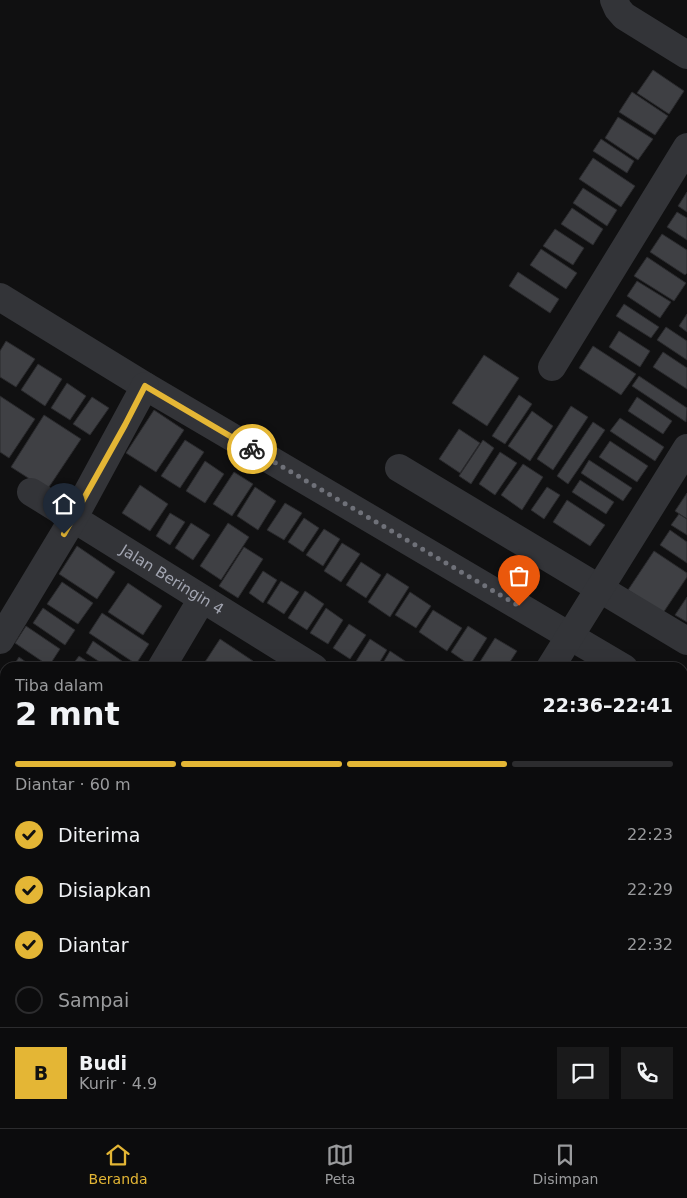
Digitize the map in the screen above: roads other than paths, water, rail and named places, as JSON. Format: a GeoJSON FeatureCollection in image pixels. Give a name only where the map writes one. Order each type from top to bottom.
{"type":"FeatureCollection","features":[{"type":"Feature","properties":{"kind":"street"},"geometry":{"type":"LineString","coordinates":[[614,0],[624,16],[687,55]]}},
{"type":"Feature","properties":{"kind":"street"},"geometry":{"type":"LineString","coordinates":[[552,366],[687,147]]}},
{"type":"Feature","properties":{"kind":"street"},"geometry":{"type":"LineString","coordinates":[[0,297],[145,386],[614,662]]}},
{"type":"Feature","properties":{"kind":"street"},"geometry":{"type":"LineString","coordinates":[[0,640],[73,519],[145,386]]}},
{"type":"Feature","properties":{"kind":"street"},"geometry":{"type":"LineString","coordinates":[[554,662],[687,448]]}},
{"type":"Feature","properties":{"kind":"street"},"geometry":{"type":"LineString","coordinates":[[399,468],[687,641]]}},
{"type":"Feature","properties":{"kind":"street","name":"Jalan Beringin 4"},"geometry":{"type":"LineString","coordinates":[[31,492],[304,662]]}},
{"type":"Feature","properties":{"kind":"street"},"geometry":{"type":"LineString","coordinates":[[165,662],[202,599]]}}]}
